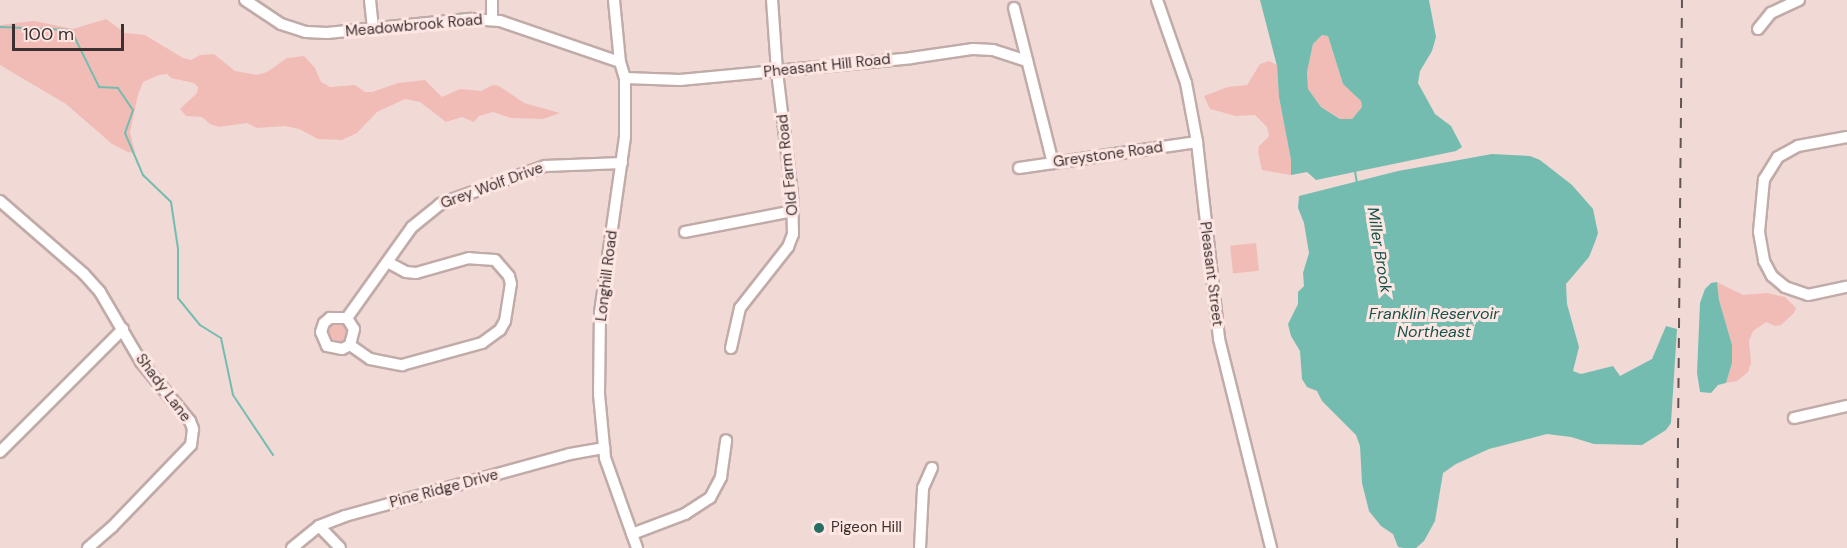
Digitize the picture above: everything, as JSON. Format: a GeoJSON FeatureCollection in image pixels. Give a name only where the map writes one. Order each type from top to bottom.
{"type":"FeatureCollection","features":[{"type":"Feature","properties":{"kind":"street","name":"Meadowbrook Road"},"geometry":{"type":"LineString","coordinates":[[245,0],[281,24],[298,30],[327,33],[471,19],[492,20],[620,62]]}},
{"type":"Feature","properties":{"kind":"street"},"geometry":{"type":"LineString","coordinates":[[370,0],[373,29]]}},
{"type":"Feature","properties":{"kind":"street"},"geometry":{"type":"LineString","coordinates":[[492,0],[492,20]]}},
{"type":"Feature","properties":{"kind":"street","name":"Longhill Road"},"geometry":{"type":"LineString","coordinates":[[614,0],[620,62],[625,78],[625,137],[600,313],[599,394],[604,448],[613,483],[637,548]]}},
{"type":"Feature","properties":{"kind":"street","name":"Old Farm Road"},"geometry":{"type":"LineString","coordinates":[[731,348],[735,321],[743,302],[791,241],[793,211],[777,71],[772,0]]}},
{"type":"Feature","properties":{"kind":"street","name":"Pleasant Street"},"geometry":{"type":"LineString","coordinates":[[1157,0],[1186,83],[1197,142],[1219,339],[1271,548]]}},
{"type":"Feature","properties":{"kind":"street"},"geometry":{"type":"LineString","coordinates":[[1758,29],[1771,13],[1799,0]]}},
{"type":"Feature","properties":{"kind":"street"},"geometry":{"type":"LineString","coordinates":[[1014,8],[1053,163]]}},
{"type":"Feature","properties":{"kind":"street","name":"Pheasant Hill Road"},"geometry":{"type":"LineString","coordinates":[[625,78],[680,80],[911,58],[973,49],[993,50],[1027,61]]}},
{"type":"Feature","properties":{"kind":"street"},"geometry":{"type":"LineString","coordinates":[[1847,137],[1798,146],[1778,157],[1764,179],[1760,232],[1764,261],[1772,276],[1785,287],[1808,295],[1847,287]]}},
{"type":"Feature","properties":{"kind":"street","name":"Greystone Road"},"geometry":{"type":"LineString","coordinates":[[1019,168],[1197,142]]}},
{"type":"Feature","properties":{"kind":"street","name":"Grey Wolf Drive"},"geometry":{"type":"LineString","coordinates":[[346,318],[417,222],[440,204],[545,166],[622,163]]}},
{"type":"Feature","properties":{"kind":"street","name":"Shady Lane"},"geometry":{"type":"LineString","coordinates":[[0,201],[84,274],[100,292],[141,362],[190,421],[194,440],[112,527],[88,548]]}},
{"type":"Feature","properties":{"kind":"street"},"geometry":{"type":"LineString","coordinates":[[685,232],[793,211]]}},
{"type":"Feature","properties":{"kind":"street"},"geometry":{"type":"LineString","coordinates":[[350,345],[354,329],[346,318],[339,316],[330,318],[324,323],[321,332],[327,346],[334,349],[350,345],[370,359],[402,365],[482,343],[500,330],[505,321],[511,284],[504,267],[495,260],[483,257],[469,258],[416,273],[406,272],[387,262]]}},
{"type":"Feature","properties":{"kind":"street"},"geometry":{"type":"LineString","coordinates":[[0,452],[123,329]]}},
{"type":"Feature","properties":{"kind":"street"},"geometry":{"type":"LineString","coordinates":[[1794,418],[1847,406]]}},
{"type":"Feature","properties":{"kind":"street"},"geometry":{"type":"LineString","coordinates":[[632,534],[685,514],[710,498],[722,477],[726,440]]}},
{"type":"Feature","properties":{"kind":"street","name":"Pine Ridge Drive"},"geometry":{"type":"LineString","coordinates":[[292,548],[319,526],[345,516],[570,454],[604,448]]}},
{"type":"Feature","properties":{"kind":"street"},"geometry":{"type":"LineString","coordinates":[[920,548],[923,488],[932,468]]}},
{"type":"Feature","properties":{"kind":"street"},"geometry":{"type":"LineString","coordinates":[[319,526],[340,548]]}},
{"type":"Feature","properties":{"kind":"shaded area"},"geometry":{"type":"Polygon","coordinates":[[[106,19],[125,33],[145,35],[183,58],[191,60],[200,55],[214,54],[235,71],[257,75],[267,72],[287,58],[304,56],[315,68],[321,82],[330,87],[355,85],[365,92],[372,92],[398,83],[425,80],[442,97],[460,89],[481,91],[493,85],[499,86],[524,103],[560,113],[543,119],[511,118],[493,112],[479,116],[474,122],[462,117],[446,122],[420,102],[405,99],[377,112],[357,133],[342,140],[318,139],[299,129],[285,126],[257,128],[247,123],[219,127],[210,124],[202,117],[186,116],[180,109],[197,93],[198,87],[194,83],[171,78],[167,74],[143,82],[130,132],[135,153],[128,152],[112,144],[66,104],[0,65],[0,25],[34,21],[73,29],[106,19]]]}},
{"type":"Feature","properties":{"kind":"shaded area"},"geometry":{"type":"Polygon","coordinates":[[[1322,35],[1328,36],[1343,84],[1361,101],[1362,107],[1352,119],[1341,119],[1321,107],[1308,89],[1307,72],[1313,44],[1322,35]]]}},
{"type":"Feature","properties":{"kind":"shaded area"},"geometry":{"type":"Polygon","coordinates":[[[1269,61],[1277,65],[1279,97],[1291,160],[1291,175],[1262,170],[1259,146],[1269,136],[1267,127],[1255,115],[1236,116],[1210,109],[1204,96],[1228,87],[1247,85],[1260,64],[1269,61]]]}},
{"type":"Feature","properties":{"kind":"shaded area"},"geometry":{"type":"Polygon","coordinates":[[[1256,243],[1259,271],[1233,274],[1230,246],[1256,243]]]}},
{"type":"Feature","properties":{"kind":"shaded area"},"geometry":{"type":"Polygon","coordinates":[[[1717,282],[1743,295],[1767,293],[1785,297],[1796,308],[1794,313],[1781,325],[1775,326],[1766,322],[1753,331],[1749,341],[1751,363],[1748,372],[1737,381],[1726,383],[1732,363],[1732,345],[1719,300],[1717,282]]]}},
{"type":"Feature","properties":{"kind":"shaded area"},"geometry":{"type":"Polygon","coordinates":[[[337,321],[342,322],[348,328],[348,338],[342,344],[337,345],[332,344],[326,338],[325,333],[326,328],[332,322],[337,321]]]}},
{"type":"Feature","properties":{"kind":"water"},"geometry":{"type":"Polygon","coordinates":[[[1260,0],[1429,0],[1436,37],[1432,51],[1420,71],[1418,83],[1435,114],[1451,126],[1462,147],[1456,151],[1316,180],[1307,172],[1291,175],[1291,160],[1279,97],[1277,66],[1260,0]],[[1322,35],[1313,44],[1307,72],[1308,89],[1321,107],[1340,119],[1352,119],[1362,107],[1361,101],[1343,84],[1328,36],[1322,35]]]}},
{"type":"Feature","properties":{"kind":"water","name":"Franklin Reservoir Northeast"},"geometry":{"type":"Polygon","coordinates":[[[1492,154],[1530,156],[1540,160],[1572,185],[1593,209],[1598,233],[1595,242],[1589,257],[1566,284],[1567,304],[1579,347],[1573,371],[1581,374],[1613,366],[1620,376],[1652,359],[1666,326],[1677,329],[1671,423],[1666,430],[1642,445],[1594,444],[1571,437],[1547,434],[1489,449],[1456,464],[1443,473],[1435,521],[1424,541],[1416,548],[1398,547],[1393,534],[1381,526],[1369,511],[1362,483],[1360,446],[1356,435],[1322,401],[1317,391],[1307,387],[1302,379],[1300,351],[1291,336],[1288,324],[1298,304],[1298,292],[1304,286],[1303,273],[1309,253],[1304,223],[1298,208],[1299,196],[1398,171],[1492,154]]]}},
{"type":"Feature","properties":{"kind":"water"},"geometry":{"type":"Polygon","coordinates":[[[1717,282],[1719,300],[1732,345],[1732,363],[1726,383],[1718,385],[1711,393],[1700,392],[1697,373],[1700,303],[1705,289],[1711,283],[1717,282]]]}},
{"type":"Feature","properties":{"kind":"waterway"},"geometry":{"type":"LineString","coordinates":[[0,27],[71,30],[99,87],[118,88],[133,110],[125,133],[143,175],[171,202],[178,249],[178,298],[200,325],[221,338],[233,395],[273,455]]}},
{"type":"Feature","properties":{"kind":"waterway","name":"Miller Brook"},"geometry":{"type":"LineString","coordinates":[[1355,171],[1357,183]]}},
{"type":"Feature","properties":{"kind":"railway"},"geometry":{"type":"LineString","coordinates":[[1677,548],[1682,0]]}},
{"type":"Feature","properties":{"kind":"place","name":"Pigeon Hill"},"geometry":{"type":"Point","coordinates":[819,528]}}]}
